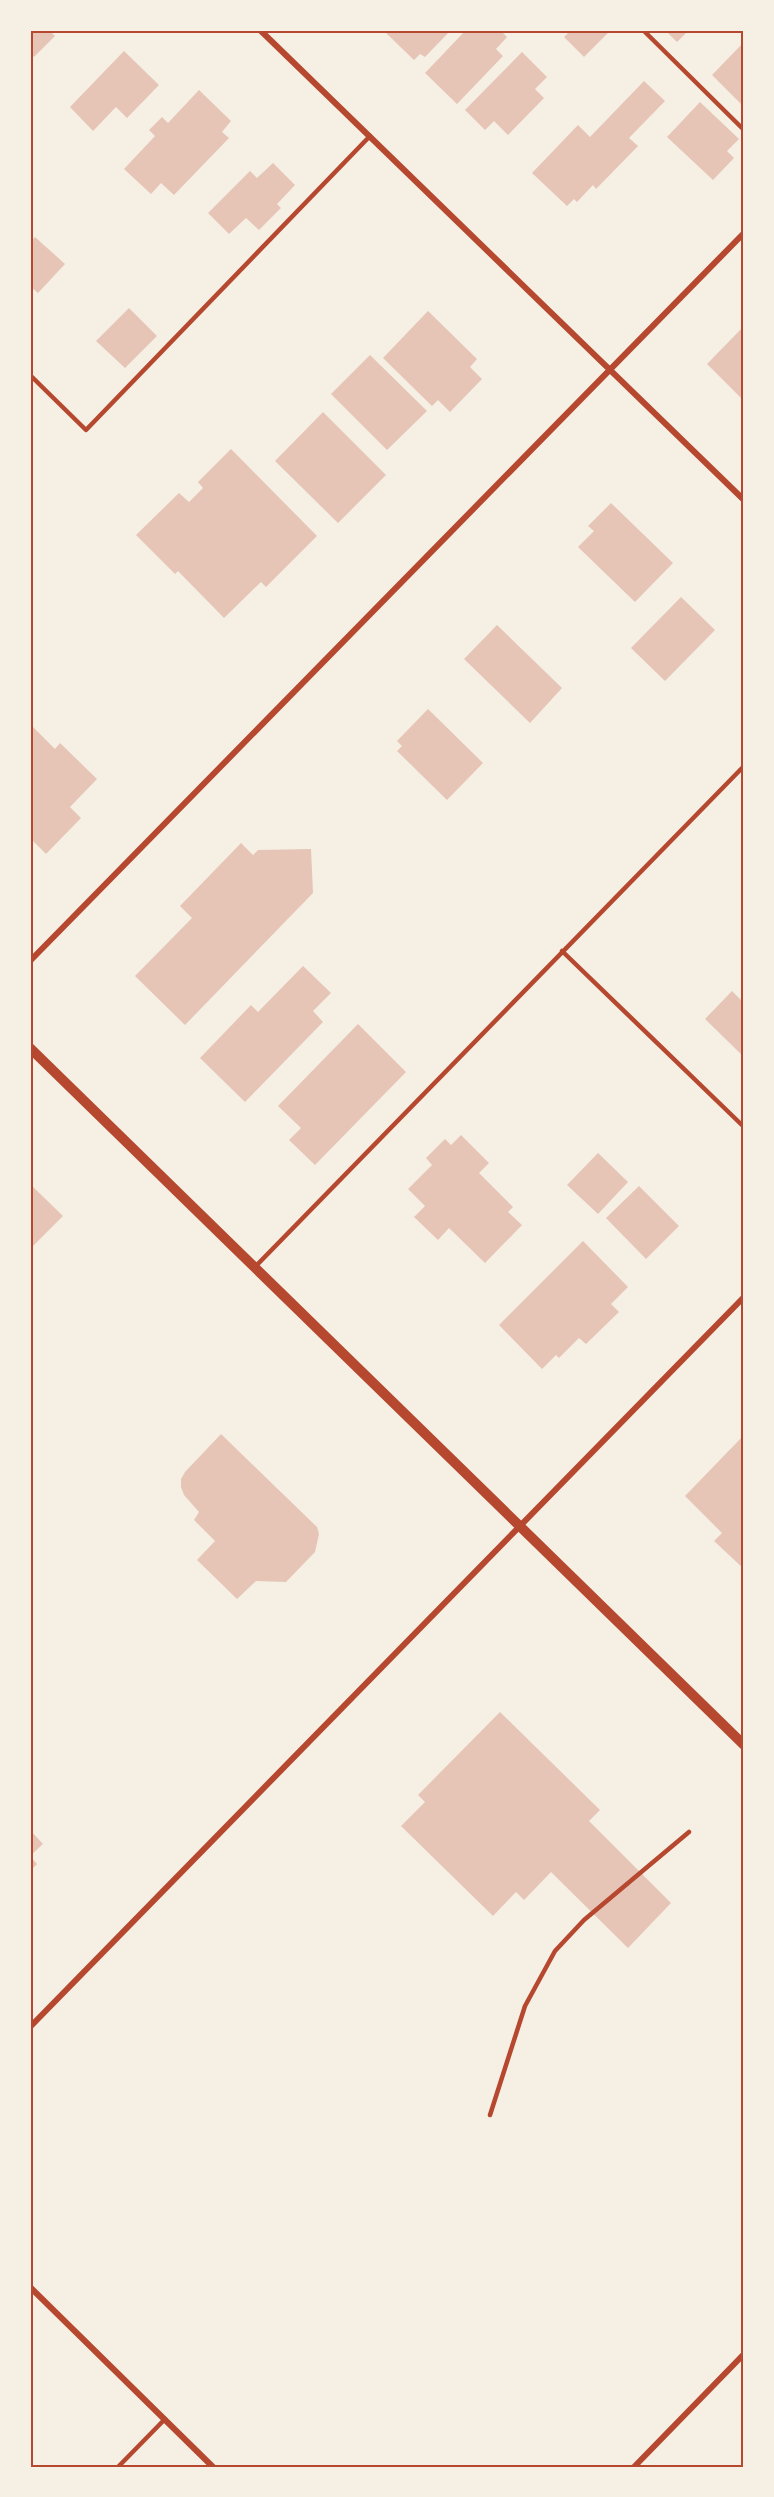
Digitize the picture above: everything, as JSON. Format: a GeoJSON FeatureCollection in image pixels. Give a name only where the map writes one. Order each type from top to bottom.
{"type":"FeatureCollection","features":[{"type":"Feature","properties":{"kind":"street"},"geometry":{"type":"LineString","coordinates":[[260,30],[744,500]]}},
{"type":"Feature","properties":{"kind":"street"},"geometry":{"type":"LineString","coordinates":[[30,961],[744,233]]}},
{"type":"Feature","properties":{"kind":"street"},"geometry":{"type":"LineString","coordinates":[[30,1048],[518,1527],[744,1745]]}},
{"type":"Feature","properties":{"kind":"street"},"geometry":{"type":"LineString","coordinates":[[30,2027],[744,1297]]}},
{"type":"Feature","properties":{"kind":"street"},"geometry":{"type":"LineString","coordinates":[[30,2287],[213,2467]]}},
{"type":"Feature","properties":{"kind":"street"},"geometry":{"type":"LineString","coordinates":[[634,2467],[743,2357]]}},
{"type":"Feature","properties":{"kind":"lane"},"geometry":{"type":"LineString","coordinates":[[643,30],[744,130]]}},
{"type":"Feature","properties":{"kind":"lane"},"geometry":{"type":"LineString","coordinates":[[30,375],[86,430],[370,136]]}},
{"type":"Feature","properties":{"kind":"lane"},"geometry":{"type":"LineString","coordinates":[[255,1267],[744,766]]}},
{"type":"Feature","properties":{"kind":"lane"},"geometry":{"type":"LineString","coordinates":[[562,951],[744,1126]]}},
{"type":"Feature","properties":{"kind":"lane"},"geometry":{"type":"LineString","coordinates":[[490,2115],[525,2006],[555,1951],[584,1920],[689,1833]]}},
{"type":"Feature","properties":{"kind":"lane"},"geometry":{"type":"LineString","coordinates":[[118,2467],[165,2419]]}},
{"type":"Feature","properties":{"kind":"building"},"geometry":{"type":"Polygon","coordinates":[[[30,30],[49,30],[55,36],[34,57],[30,52],[30,30]]]}},
{"type":"Feature","properties":{"kind":"building"},"geometry":{"type":"Polygon","coordinates":[[[388,30],[451,30],[425,57],[420,54],[414,60],[386,33],[388,30]]]}},
{"type":"Feature","properties":{"kind":"building"},"geometry":{"type":"Polygon","coordinates":[[[466,30],[500,30],[507,37],[496,49],[503,56],[457,104],[425,73],[466,30]]]}},
{"type":"Feature","properties":{"kind":"building"},"geometry":{"type":"Polygon","coordinates":[[[571,30],[611,30],[584,57],[564,37],[571,30]]]}},
{"type":"Feature","properties":{"kind":"building"},"geometry":{"type":"Polygon","coordinates":[[[665,30],[689,30],[677,42],[665,30]]]}},
{"type":"Feature","properties":{"kind":"building"},"geometry":{"type":"Polygon","coordinates":[[[744,42],[744,107],[712,75],[744,42]]]}},
{"type":"Feature","properties":{"kind":"building"},"geometry":{"type":"Polygon","coordinates":[[[124,51],[159,85],[127,118],[116,107],[93,131],[70,107],[124,51]]]}},
{"type":"Feature","properties":{"kind":"building"},"geometry":{"type":"Polygon","coordinates":[[[522,52],[547,77],[535,89],[544,98],[508,135],[494,121],[485,130],[465,110],[522,52]]]}},
{"type":"Feature","properties":{"kind":"building"},"geometry":{"type":"Polygon","coordinates":[[[644,81],[665,101],[629,138],[638,146],[596,189],[593,185],[577,202],[574,199],[567,206],[532,173],[578,125],[590,137],[644,81]]]}},
{"type":"Feature","properties":{"kind":"building"},"geometry":{"type":"Polygon","coordinates":[[[199,90],[231,121],[222,132],[229,138],[174,195],[161,183],[151,194],[124,169],[155,136],[149,130],[162,117],[168,123],[199,90]]]}},
{"type":"Feature","properties":{"kind":"building"},"geometry":{"type":"Polygon","coordinates":[[[700,102],[739,139],[727,151],[734,158],[713,180],[667,137],[700,102]]]}},
{"type":"Feature","properties":{"kind":"building"},"geometry":{"type":"Polygon","coordinates":[[[273,163],[295,185],[277,204],[281,208],[259,230],[246,218],[229,234],[208,213],[250,171],[257,178],[273,163]]]}},
{"type":"Feature","properties":{"kind":"building"},"geometry":{"type":"Polygon","coordinates":[[[35,237],[65,264],[38,293],[30,286],[30,243],[35,237]]]}},
{"type":"Feature","properties":{"kind":"building"},"geometry":{"type":"Polygon","coordinates":[[[129,308],[157,336],[125,368],[96,341],[129,308]]]}},
{"type":"Feature","properties":{"kind":"building"},"geometry":{"type":"Polygon","coordinates":[[[428,311],[477,359],[470,367],[482,379],[450,412],[438,400],[432,406],[383,358],[428,311]]]}},
{"type":"Feature","properties":{"kind":"building"},"geometry":{"type":"Polygon","coordinates":[[[744,326],[744,401],[707,364],[744,326]]]}},
{"type":"Feature","properties":{"kind":"building"},"geometry":{"type":"Polygon","coordinates":[[[370,355],[427,411],[387,450],[331,394],[370,355]]]}},
{"type":"Feature","properties":{"kind":"building"},"geometry":{"type":"Polygon","coordinates":[[[323,412],[386,475],[338,523],[275,461],[323,412]]]}},
{"type":"Feature","properties":{"kind":"building"},"geometry":{"type":"Polygon","coordinates":[[[231,449],[317,536],[266,587],[261,582],[224,618],[178,571],[175,574],[136,535],[179,493],[189,502],[203,488],[198,482],[231,449]]]}},
{"type":"Feature","properties":{"kind":"building"},"geometry":{"type":"Polygon","coordinates":[[[611,503],[673,563],[635,602],[578,547],[594,531],[588,526],[611,503]]]}},
{"type":"Feature","properties":{"kind":"building"},"geometry":{"type":"Polygon","coordinates":[[[681,597],[715,630],[665,681],[631,648],[681,597]]]}},
{"type":"Feature","properties":{"kind":"building"},"geometry":{"type":"Polygon","coordinates":[[[497,625],[562,688],[530,723],[464,659],[497,625]]]}},
{"type":"Feature","properties":{"kind":"building"},"geometry":{"type":"Polygon","coordinates":[[[428,709],[483,763],[447,800],[397,751],[402,746],[397,741],[428,709]]]}},
{"type":"Feature","properties":{"kind":"building"},"geometry":{"type":"Polygon","coordinates":[[[30,724],[55,749],[60,743],[97,779],[70,807],[81,818],[46,854],[30,838],[30,724]]]}},
{"type":"Feature","properties":{"kind":"building"},"geometry":{"type":"Polygon","coordinates":[[[241,843],[253,855],[258,850],[311,849],[313,893],[185,1025],[135,976],[192,918],[180,906],[241,843]]]}},
{"type":"Feature","properties":{"kind":"building"},"geometry":{"type":"Polygon","coordinates":[[[303,966],[331,993],[313,1011],[323,1022],[245,1102],[200,1058],[251,1005],[258,1012],[303,966]]]}},
{"type":"Feature","properties":{"kind":"building"},"geometry":{"type":"Polygon","coordinates":[[[732,991],[744,1003],[744,1057],[705,1019],[732,991]]]}},
{"type":"Feature","properties":{"kind":"building"},"geometry":{"type":"Polygon","coordinates":[[[358,1024],[406,1072],[315,1165],[289,1140],[301,1128],[278,1106],[358,1024]]]}},
{"type":"Feature","properties":{"kind":"building"},"geometry":{"type":"Polygon","coordinates":[[[461,1135],[489,1163],[479,1173],[513,1207],[508,1212],[522,1225],[485,1263],[449,1228],[438,1240],[414,1217],[425,1206],[408,1189],[432,1165],[426,1158],[445,1139],[451,1145],[461,1135]]]}},
{"type":"Feature","properties":{"kind":"building"},"geometry":{"type":"Polygon","coordinates":[[[598,1153],[628,1182],[598,1214],[567,1185],[598,1153]]]}},
{"type":"Feature","properties":{"kind":"building"},"geometry":{"type":"Polygon","coordinates":[[[30,1184],[63,1216],[30,1249],[30,1184]]]}},
{"type":"Feature","properties":{"kind":"building"},"geometry":{"type":"Polygon","coordinates":[[[639,1186],[679,1226],[646,1259],[606,1218],[639,1186]]]}},
{"type":"Feature","properties":{"kind":"building"},"geometry":{"type":"Polygon","coordinates":[[[583,1241],[628,1287],[611,1304],[619,1312],[586,1344],[579,1338],[559,1358],[556,1355],[542,1369],[499,1325],[583,1241]]]}},
{"type":"Feature","properties":{"kind":"building"},"geometry":{"type":"Polygon","coordinates":[[[221,1434],[317,1527],[319,1534],[315,1552],[286,1582],[256,1581],[237,1599],[197,1560],[215,1541],[194,1520],[199,1512],[184,1495],[181,1487],[181,1479],[185,1472],[221,1434]]]}},
{"type":"Feature","properties":{"kind":"building"},"geometry":{"type":"Polygon","coordinates":[[[744,1435],[744,1569],[714,1541],[722,1533],[685,1496],[744,1435]]]}},
{"type":"Feature","properties":{"kind":"building"},"geometry":{"type":"Polygon","coordinates":[[[500,1712],[600,1810],[589,1821],[671,1903],[628,1948],[551,1872],[524,1900],[516,1892],[493,1916],[401,1826],[425,1802],[418,1795],[500,1712]]]}},
{"type":"Feature","properties":{"kind":"building"},"geometry":{"type":"Polygon","coordinates":[[[30,1830],[43,1844],[30,1856],[30,1830]]]}},
{"type":"Feature","properties":{"kind":"building"},"geometry":{"type":"Polygon","coordinates":[[[30,1856],[37,1864],[30,1871],[30,1856]]]}}]}
